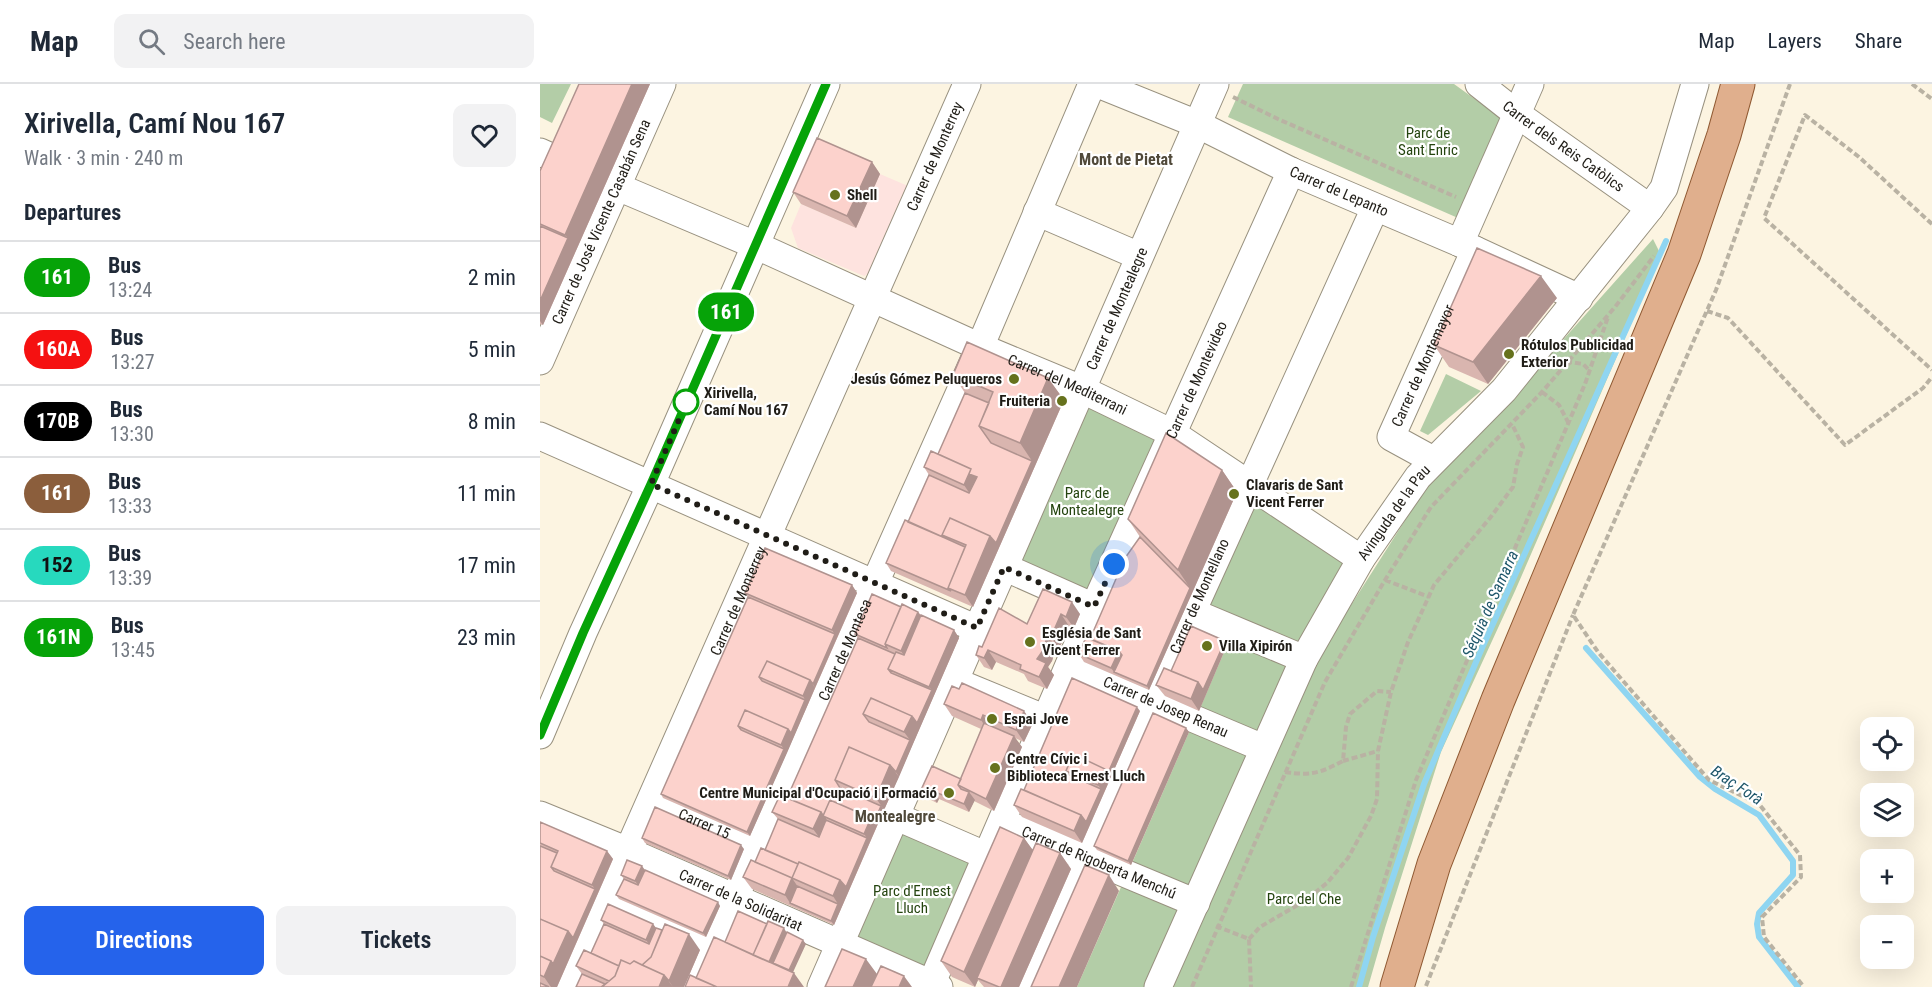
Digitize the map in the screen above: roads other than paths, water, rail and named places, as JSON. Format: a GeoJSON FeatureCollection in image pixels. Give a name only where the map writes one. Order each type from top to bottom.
{"type":"FeatureCollection","features":[{"type":"Feature","properties":{"kind":"main road"},"geometry":{"type":"LineString","coordinates":[[1397,987],[1434,864],[1498,700],[1684,254],[1725,135],[1738,84]]}},
{"type":"Feature","properties":{"kind":"street","name":"Carrer de José Vicente Casabán Sena"},"geometry":{"type":"LineString","coordinates":[[540,362],[611,185],[662,84]]}},
{"type":"Feature","properties":{"kind":"street"},"geometry":{"type":"LineString","coordinates":[[540,735],[826,84]]}},
{"type":"Feature","properties":{"kind":"street","name":"Carrer de Monterrey"},"geometry":{"type":"LineString","coordinates":[[568,987],[967,84]]}},
{"type":"Feature","properties":{"kind":"street","name":"Carrer de Montesa"},"geometry":{"type":"LineString","coordinates":[[694,987],[980,347],[1092,84]]}},
{"type":"Feature","properties":{"kind":"street","name":"Carrer de Lepanto"},"geometry":{"type":"LineString","coordinates":[[1098,84],[1197,124],[1291,171],[1467,246],[1579,297]]}},
{"type":"Feature","properties":{"kind":"street","name":"Carrer dels Reis Catòlics"},"geometry":{"type":"LineString","coordinates":[[1479,84],[1517,114],[1650,208]]}},
{"type":"Feature","properties":{"kind":"street"},"geometry":{"type":"LineString","coordinates":[[1467,246],[1476,206],[1530,84]]}},
{"type":"Feature","properties":{"kind":"street","name":"Avinguda de la Pau"},"geometry":{"type":"LineString","coordinates":[[1158,987],[1304,659],[1361,559],[1418,477],[1504,390],[1650,208],[1664,188],[1695,84]]}},
{"type":"Feature","properties":{"kind":"street","name":"Carrer de Montealegre"},"geometry":{"type":"LineString","coordinates":[[821,987],[1215,86]]}},
{"type":"Feature","properties":{"kind":"street","name":"Carrer de Montevideo"},"geometry":{"type":"LineString","coordinates":[[934,986],[1094,607],[1291,171]]}},
{"type":"Feature","properties":{"kind":"street","name":"Carrer del Mediterrani"},"geometry":{"type":"LineString","coordinates":[[611,185],[755,245],[980,347],[1081,389],[1172,433],[1361,559]]}},
{"type":"Feature","properties":{"kind":"street","name":"Carrer de Montellano"},"geometry":{"type":"LineString","coordinates":[[1030,987],[1192,612],[1376,208]]}},
{"type":"Feature","properties":{"kind":"street"},"geometry":{"type":"LineString","coordinates":[[1037,212],[1139,256]]}},
{"type":"Feature","properties":{"kind":"street","name":"Carrer de Montemayor"},"geometry":{"type":"LineString","coordinates":[[1433,460],[1391,436],[1467,246]]}},
{"type":"Feature","properties":{"kind":"street"},"geometry":{"type":"LineString","coordinates":[[540,436],[977,628]]}},
{"type":"Feature","properties":{"kind":"street"},"geometry":{"type":"LineString","coordinates":[[1004,567],[1094,607]]}},
{"type":"Feature","properties":{"kind":"street"},"geometry":{"type":"LineString","coordinates":[[1192,612],[1304,659]]}},
{"type":"Feature","properties":{"kind":"street","name":"Carrer de Josep Renau"},"geometry":{"type":"LineString","coordinates":[[1069,666],[1263,748]]}},
{"type":"Feature","properties":{"kind":"street"},"geometry":{"type":"LineString","coordinates":[[954,680],[1046,719]]}},
{"type":"Feature","properties":{"kind":"street","name":"Carrer 15"},"geometry":{"type":"LineString","coordinates":[[651,801],[758,847]]}},
{"type":"Feature","properties":{"kind":"street","name":"Carrer de la Solidaritat"},"geometry":{"type":"LineString","coordinates":[[540,815],[840,943],[934,986]]}},
{"type":"Feature","properties":{"kind":"street"},"geometry":{"type":"LineString","coordinates":[[895,816],[987,856]]}},
{"type":"Feature","properties":{"kind":"street","name":"Carrer de Rigoberta Menchú"},"geometry":{"type":"LineString","coordinates":[[1002,822],[1087,858],[1193,910]]}},
{"type":"Feature","properties":{"kind":"street"},"geometry":{"type":"LineString","coordinates":[[606,902],[712,947]]}},
{"type":"Feature","properties":{"kind":"waterway","name":"Séquia de Samarra"},"geometry":{"type":"LineString","coordinates":[[1359,987],[1373,937],[1424,784],[1482,648],[1666,241]]}},
{"type":"Feature","properties":{"kind":"waterway","name":"Braç Forà"},"geometry":{"type":"LineString","coordinates":[[1586,648],[1700,777],[1715,789],[1759,815],[1793,861],[1793,875],[1759,913],[1757,924],[1759,937],[1798,987]]}},
{"type":"Feature","properties":{"kind":"place","name":"Shell"},"geometry":{"type":"Point","coordinates":[835,195]}},
{"type":"Feature","properties":{"kind":"place","name":"Rótulos Publicidad Exterior"},"geometry":{"type":"Point","coordinates":[1509,354]}},
{"type":"Feature","properties":{"kind":"place","name":"Jesús Gómez Peluqueros"},"geometry":{"type":"Point","coordinates":[1014,379]}},
{"type":"Feature","properties":{"kind":"place","name":"Fruiteria"},"geometry":{"type":"Point","coordinates":[1062,401]}},
{"type":"Feature","properties":{"kind":"place","name":"Xirivella, Camí Nou 167"},"geometry":{"type":"Point","coordinates":[686,402]}},
{"type":"Feature","properties":{"kind":"place","name":"Clavaris de Sant Vicent Ferrer"},"geometry":{"type":"Point","coordinates":[1234,494]}},
{"type":"Feature","properties":{"kind":"place","name":"Església de Sant Vicent Ferrer"},"geometry":{"type":"Point","coordinates":[1030,642]}},
{"type":"Feature","properties":{"kind":"place","name":"Villa Xipirón"},"geometry":{"type":"Point","coordinates":[1207,646]}},
{"type":"Feature","properties":{"kind":"place","name":"Espai Jove"},"geometry":{"type":"Point","coordinates":[992,719]}},
{"type":"Feature","properties":{"kind":"place","name":"Centre Cívic i Biblioteca Ernest Lluch"},"geometry":{"type":"Point","coordinates":[995,768]}},
{"type":"Feature","properties":{"kind":"place","name":"Centre Municipal d'Ocupació i Formació"},"geometry":{"type":"Point","coordinates":[949,793]}},
{"type":"Feature","properties":{"kind":"district","name":"Mont de Pietat"},"geometry":{"type":"Point","coordinates":[1126,159]}},
{"type":"Feature","properties":{"kind":"district","name":"Montealegre"},"geometry":{"type":"Point","coordinates":[895,816]}},
{"type":"Feature","properties":{"kind":"park label","name":"Parc de Sant Enric"},"geometry":{"type":"Point","coordinates":[1428,142]}},
{"type":"Feature","properties":{"kind":"park label","name":"Parc de Montealegre"},"geometry":{"type":"Point","coordinates":[1087,502]}},
{"type":"Feature","properties":{"kind":"park label","name":"Parc del Che"},"geometry":{"type":"Point","coordinates":[1304,899]}},
{"type":"Feature","properties":{"kind":"park label","name":"Parc d'Ernest Lluch"},"geometry":{"type":"Point","coordinates":[912,900]}}]}
